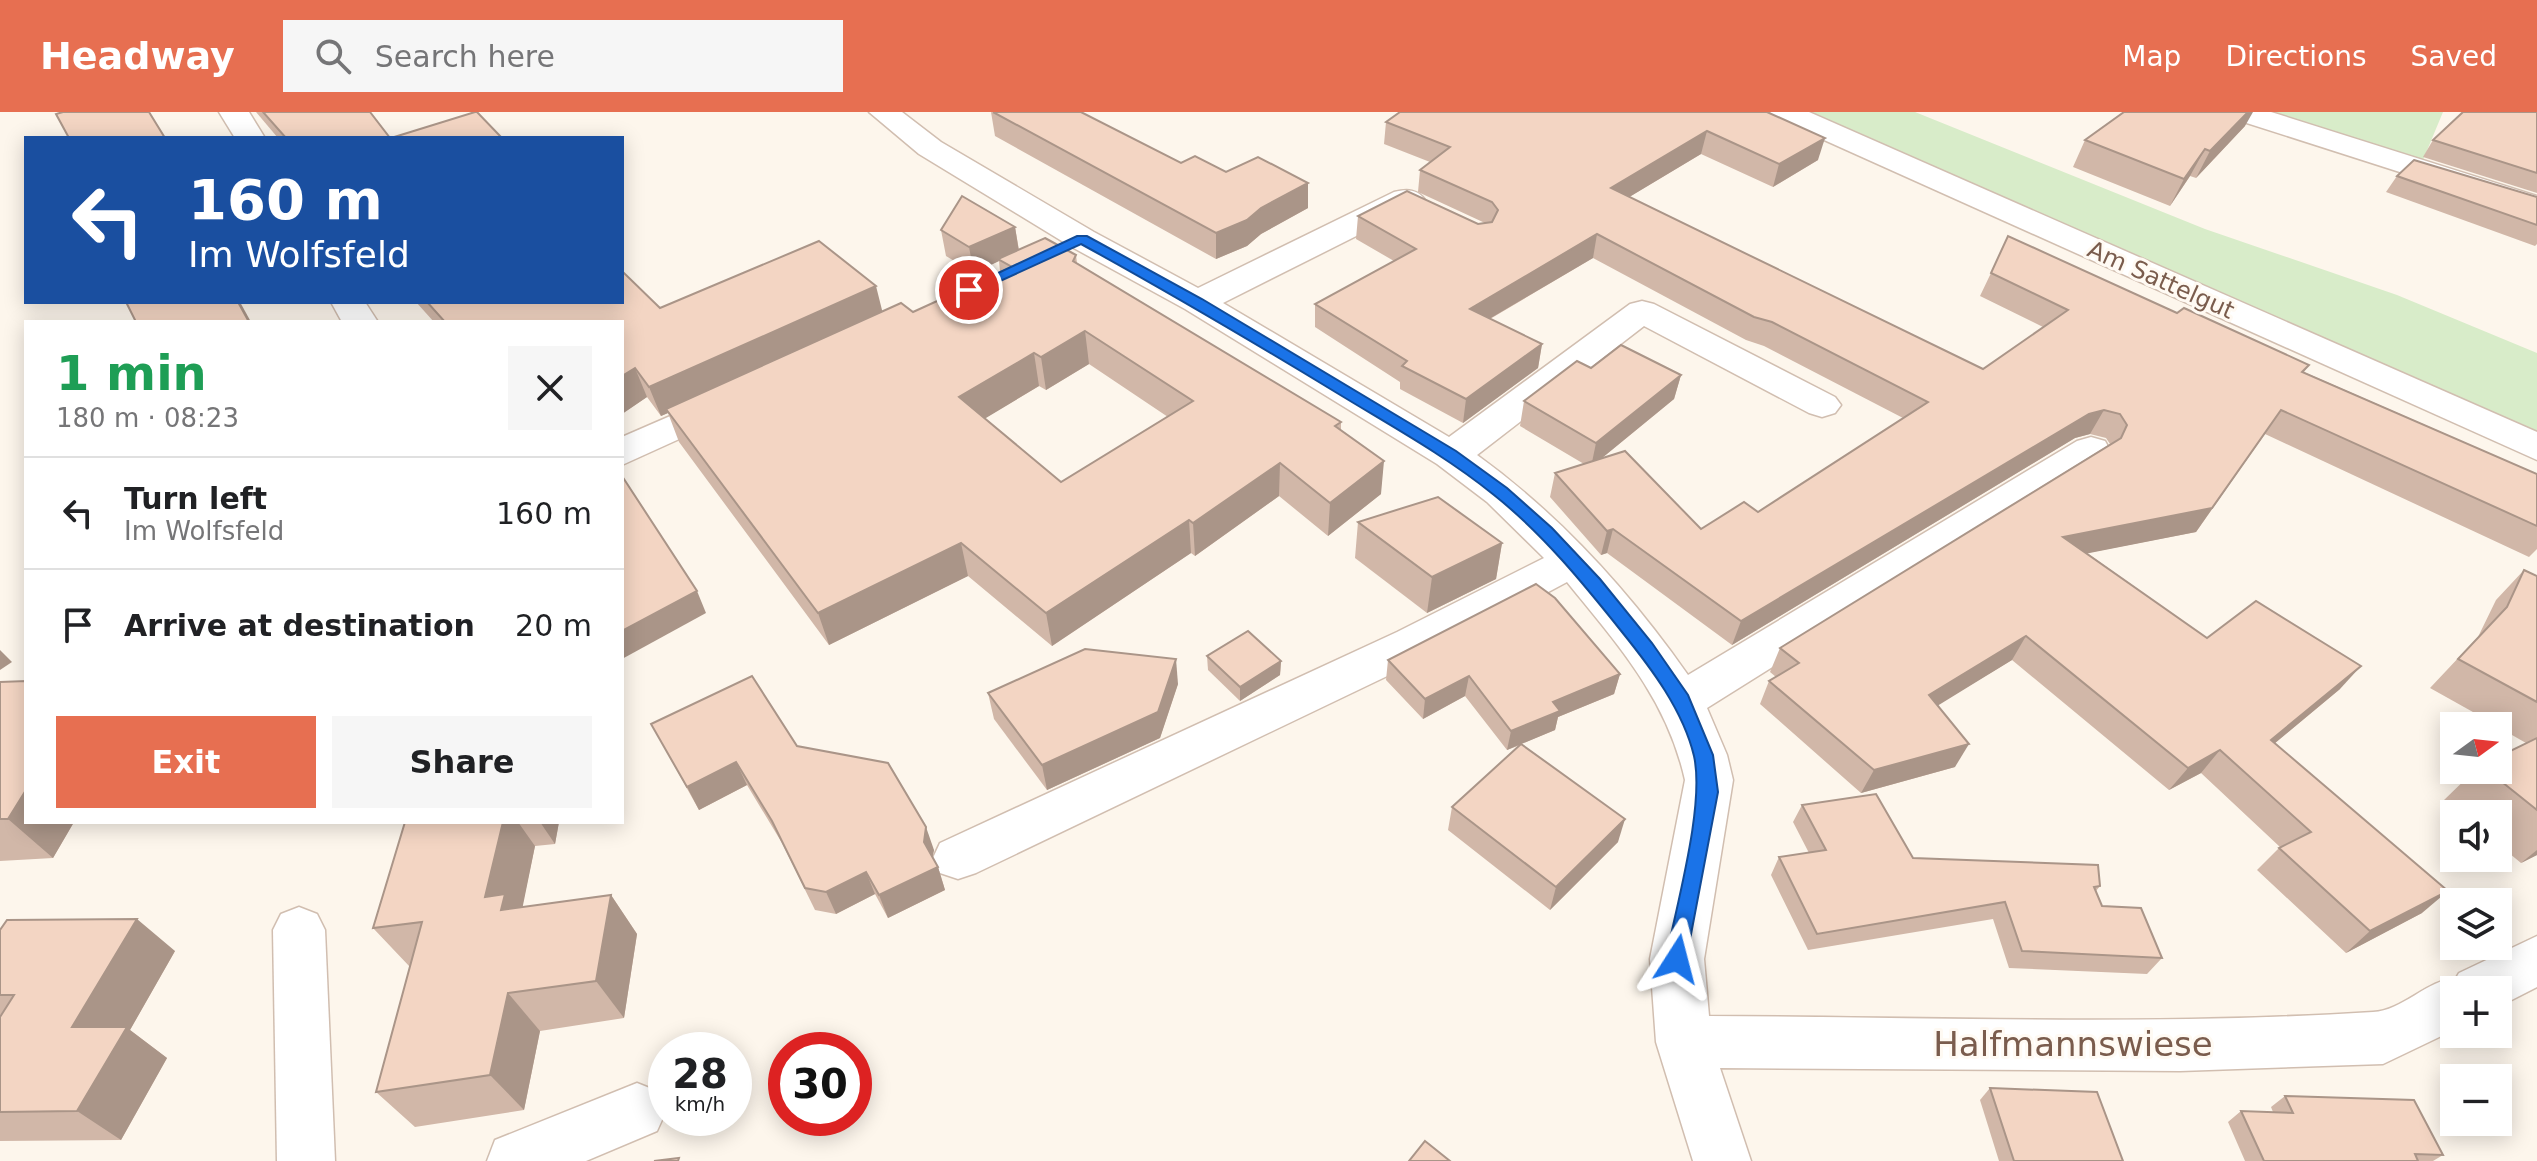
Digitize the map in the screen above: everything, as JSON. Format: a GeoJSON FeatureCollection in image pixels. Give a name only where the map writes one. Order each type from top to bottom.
{"type":"FeatureCollection","features":[{"type":"Feature","properties":{"kind":"street"},"geometry":{"type":"LineString","coordinates":[[234,112],[249,136]]}},
{"type":"Feature","properties":{"kind":"street"},"geometry":{"type":"LineString","coordinates":[[884,112],[930,148],[1082,239],[1197,302],[1451,455],[1511,500],[1573,561],[1645,648],[1681,701],[1698,738],[1709,780],[1678,943],[1684,1042],[1722,1161]]}},
{"type":"Feature","properties":{"kind":"street","name":"Am Sattelgut"},"geometry":{"type":"LineString","coordinates":[[1785,112],[2537,447]]}},
{"type":"Feature","properties":{"kind":"street"},"geometry":{"type":"LineString","coordinates":[[2241,112],[2537,206]]}},
{"type":"Feature","properties":{"kind":"street"},"geometry":{"type":"LineString","coordinates":[[1197,302],[1405,199],[1433,213]]}},
{"type":"Feature","properties":{"kind":"street"},"geometry":{"type":"LineString","coordinates":[[1048,254],[1082,239]]}},
{"type":"Feature","properties":{"kind":"street"},"geometry":{"type":"LineString","coordinates":[[1451,455],[1642,311],[1822,405]]}},
{"type":"Feature","properties":{"kind":"street"},"geometry":{"type":"LineString","coordinates":[[624,451],[761,387]]}},
{"type":"Feature","properties":{"kind":"street"},"geometry":{"type":"LineString","coordinates":[[1681,701],[2091,450]]}},
{"type":"Feature","properties":{"kind":"street"},"geometry":{"type":"LineString","coordinates":[[958,858],[1413,644],[1573,561]]}},
{"type":"Feature","properties":{"kind":"street"},"geometry":{"type":"LineString","coordinates":[[299,930],[306,1161]]}},
{"type":"Feature","properties":{"kind":"street"},"geometry":{"type":"LineString","coordinates":[[2506,976],[2537,960]]}},
{"type":"Feature","properties":{"kind":"street","name":"Halfmannswiese"},"geometry":{"type":"LineString","coordinates":[[1684,1042],[2180,1045],[2383,1038],[2440,1009]]}},
{"type":"Feature","properties":{"kind":"street"},"geometry":{"type":"LineString","coordinates":[[516,1161],[637,1111]]}},
{"type":"Feature","properties":{"kind":"green space"},"geometry":{"type":"Polygon","coordinates":[[[1801,112],[1915,112],[2205,229],[2397,295],[2537,353],[2537,433],[1801,112]]]}},
{"type":"Feature","properties":{"kind":"green space"},"geometry":{"type":"Polygon","coordinates":[[[2258,112],[2443,112],[2423,160],[2258,112]]]}},
{"type":"Feature","properties":{"kind":"building"},"geometry":{"type":"Polygon","coordinates":[[[149,112],[164,136],[68,136],[56,114],[149,112]]]}},
{"type":"Feature","properties":{"kind":"building"},"geometry":{"type":"Polygon","coordinates":[[[263,112],[370,112],[388,136],[284,136],[263,112]]]}},
{"type":"Feature","properties":{"kind":"building"},"geometry":{"type":"Polygon","coordinates":[[[477,112],[500,136],[398,136],[477,112]]]}},
{"type":"Feature","properties":{"kind":"building"},"geometry":{"type":"Polygon","coordinates":[[[993,112],[1081,112],[1181,163],[1195,156],[1226,172],[1258,157],[1308,183],[1261,208],[1247,220],[1216,233],[993,112]]]}},
{"type":"Feature","properties":{"kind":"building"},"geometry":{"type":"Polygon","coordinates":[[[1400,112],[1767,112],[1825,138],[1779,164],[1707,131],[1611,188],[1983,369],[2068,310],[1991,273],[2008,236],[2177,313],[2184,308],[2309,365],[2302,372],[2537,474],[2537,526],[2281,410],[2212,508],[2063,537],[2207,638],[2256,601],[2361,666],[2271,740],[2444,888],[2440,888],[2440,895],[2370,931],[2279,848],[2311,832],[2220,750],[2188,768],[2026,636],[1929,695],[1969,744],[1874,770],[1769,681],[1799,663],[1780,648],[2121,438],[2127,425],[2120,414],[2104,410],[2089,414],[1741,621],[1613,529],[1607,531],[1555,473],[1625,451],[1701,529],[1744,502],[1758,512],[1928,402],[1772,322],[1754,317],[1597,234],[1470,309],[1542,344],[1466,399],[1402,366],[1407,361],[1315,304],[1416,249],[1358,216],[1407,191],[1478,224],[1492,222],[1498,210],[1492,202],[1420,170],[1450,147],[1386,122],[1400,112]]]}},
{"type":"Feature","properties":{"kind":"building"},"geometry":{"type":"Polygon","coordinates":[[[2124,112],[2248,112],[2210,151],[2205,149],[2184,179],[2085,140],[2124,112]]]}},
{"type":"Feature","properties":{"kind":"building"},"geometry":{"type":"Polygon","coordinates":[[[2463,112],[2537,112],[2537,173],[2433,140],[2463,112]]]}},
{"type":"Feature","properties":{"kind":"building"},"geometry":{"type":"Polygon","coordinates":[[[2414,160],[2537,197],[2537,225],[2397,176],[2414,160]]]}},
{"type":"Feature","properties":{"kind":"building"},"geometry":{"type":"Polygon","coordinates":[[[962,196],[1015,227],[969,247],[941,230],[962,196]]]}},
{"type":"Feature","properties":{"kind":"building"},"geometry":{"type":"Polygon","coordinates":[[[1045,238],[1076,255],[1073,261],[1341,422],[1335,426],[1384,461],[1330,503],[1280,463],[1193,523],[1189,520],[1046,613],[961,543],[818,613],[666,409],[901,303],[913,312],[1012,267],[998,259],[1045,238]],[[1085,331],[1041,357],[1034,353],[959,397],[1061,482],[1193,401],[1085,331]]]}},
{"type":"Feature","properties":{"kind":"building"},"geometry":{"type":"Polygon","coordinates":[[[819,241],[876,286],[649,387],[635,368],[624,375],[624,320],[443,320],[429,304],[624,304],[624,273],[660,308],[819,241]]]}},
{"type":"Feature","properties":{"kind":"building"},"geometry":{"type":"Polygon","coordinates":[[[127,304],[239,304],[248,320],[135,320],[127,304]]]}},
{"type":"Feature","properties":{"kind":"building"},"geometry":{"type":"Polygon","coordinates":[[[1621,345],[1681,375],[1596,443],[1524,401],[1577,361],[1591,368],[1621,345]]]}},
{"type":"Feature","properties":{"kind":"building"},"geometry":{"type":"Polygon","coordinates":[[[624,479],[697,591],[624,630],[624,479]]]}},
{"type":"Feature","properties":{"kind":"building"},"geometry":{"type":"Polygon","coordinates":[[[1438,497],[1502,543],[1432,577],[1358,522],[1438,497]]]}},
{"type":"Feature","properties":{"kind":"building"},"geometry":{"type":"Polygon","coordinates":[[[2524,570],[2537,576],[2537,702],[2458,659],[2507,607],[2524,570]]]}},
{"type":"Feature","properties":{"kind":"building"},"geometry":{"type":"Polygon","coordinates":[[[1536,584],[1555,598],[1620,674],[1553,702],[1560,711],[1511,731],[1469,676],[1425,699],[1388,660],[1536,584]]]}},
{"type":"Feature","properties":{"kind":"building"},"geometry":{"type":"Polygon","coordinates":[[[1248,631],[1281,661],[1240,687],[1207,656],[1248,631]]]}},
{"type":"Feature","properties":{"kind":"building"},"geometry":{"type":"Polygon","coordinates":[[[1085,649],[1176,659],[1158,712],[1042,765],[988,693],[1085,649]]]}},
{"type":"Feature","properties":{"kind":"building"},"geometry":{"type":"Polygon","coordinates":[[[752,676],[797,746],[888,763],[926,827],[924,842],[938,867],[879,895],[866,872],[826,892],[805,888],[772,821],[736,762],[687,787],[651,724],[752,676]]]}},
{"type":"Feature","properties":{"kind":"building"},"geometry":{"type":"Polygon","coordinates":[[[24,681],[24,793],[8,819],[0,819],[0,682],[24,681]]]}},
{"type":"Feature","properties":{"kind":"building"},"geometry":{"type":"Polygon","coordinates":[[[2537,738],[2537,810],[2504,784],[2512,784],[2512,750],[2537,738]]]}},
{"type":"Feature","properties":{"kind":"building"},"geometry":{"type":"Polygon","coordinates":[[[1521,744],[1625,819],[1556,887],[1452,807],[1521,744]]]}},
{"type":"Feature","properties":{"kind":"building"},"geometry":{"type":"Polygon","coordinates":[[[1876,794],[1913,858],[2098,865],[2100,886],[2094,887],[2102,906],[2141,908],[2162,958],[2022,951],[2005,902],[1817,934],[1779,857],[1826,850],[1802,805],[1876,794]]]}},
{"type":"Feature","properties":{"kind":"building"},"geometry":{"type":"Polygon","coordinates":[[[404,824],[503,824],[485,897],[505,894],[501,910],[611,895],[596,981],[508,993],[490,1075],[376,1092],[422,922],[373,928],[404,824]]]}},
{"type":"Feature","properties":{"kind":"building"},"geometry":{"type":"Polygon","coordinates":[[[137,919],[72,1027],[127,1027],[77,1111],[0,1112],[0,1017],[14,995],[0,995],[0,930],[7,920],[137,919]]]}},
{"type":"Feature","properties":{"kind":"building"},"geometry":{"type":"Polygon","coordinates":[[[1990,1088],[2097,1092],[2123,1161],[2014,1161],[1990,1088]]]}},
{"type":"Feature","properties":{"kind":"building"},"geometry":{"type":"Polygon","coordinates":[[[2285,1096],[2414,1100],[2443,1155],[2415,1154],[2418,1161],[2264,1161],[2241,1111],[2293,1113],[2285,1096]]]}},
{"type":"Feature","properties":{"kind":"building"},"geometry":{"type":"Polygon","coordinates":[[[1425,1141],[1450,1161],[1409,1161],[1425,1141]]]}},
{"type":"Feature","properties":{"kind":"route"},"geometry":{"type":"LineString","coordinates":[[969,290],[1082,239],[1197,302],[1451,455],[1501,492],[1546,533],[1594,584],[1645,648],[1681,701],[1698,738],[1709,780],[1708,792],[1677,959]]}}]}
